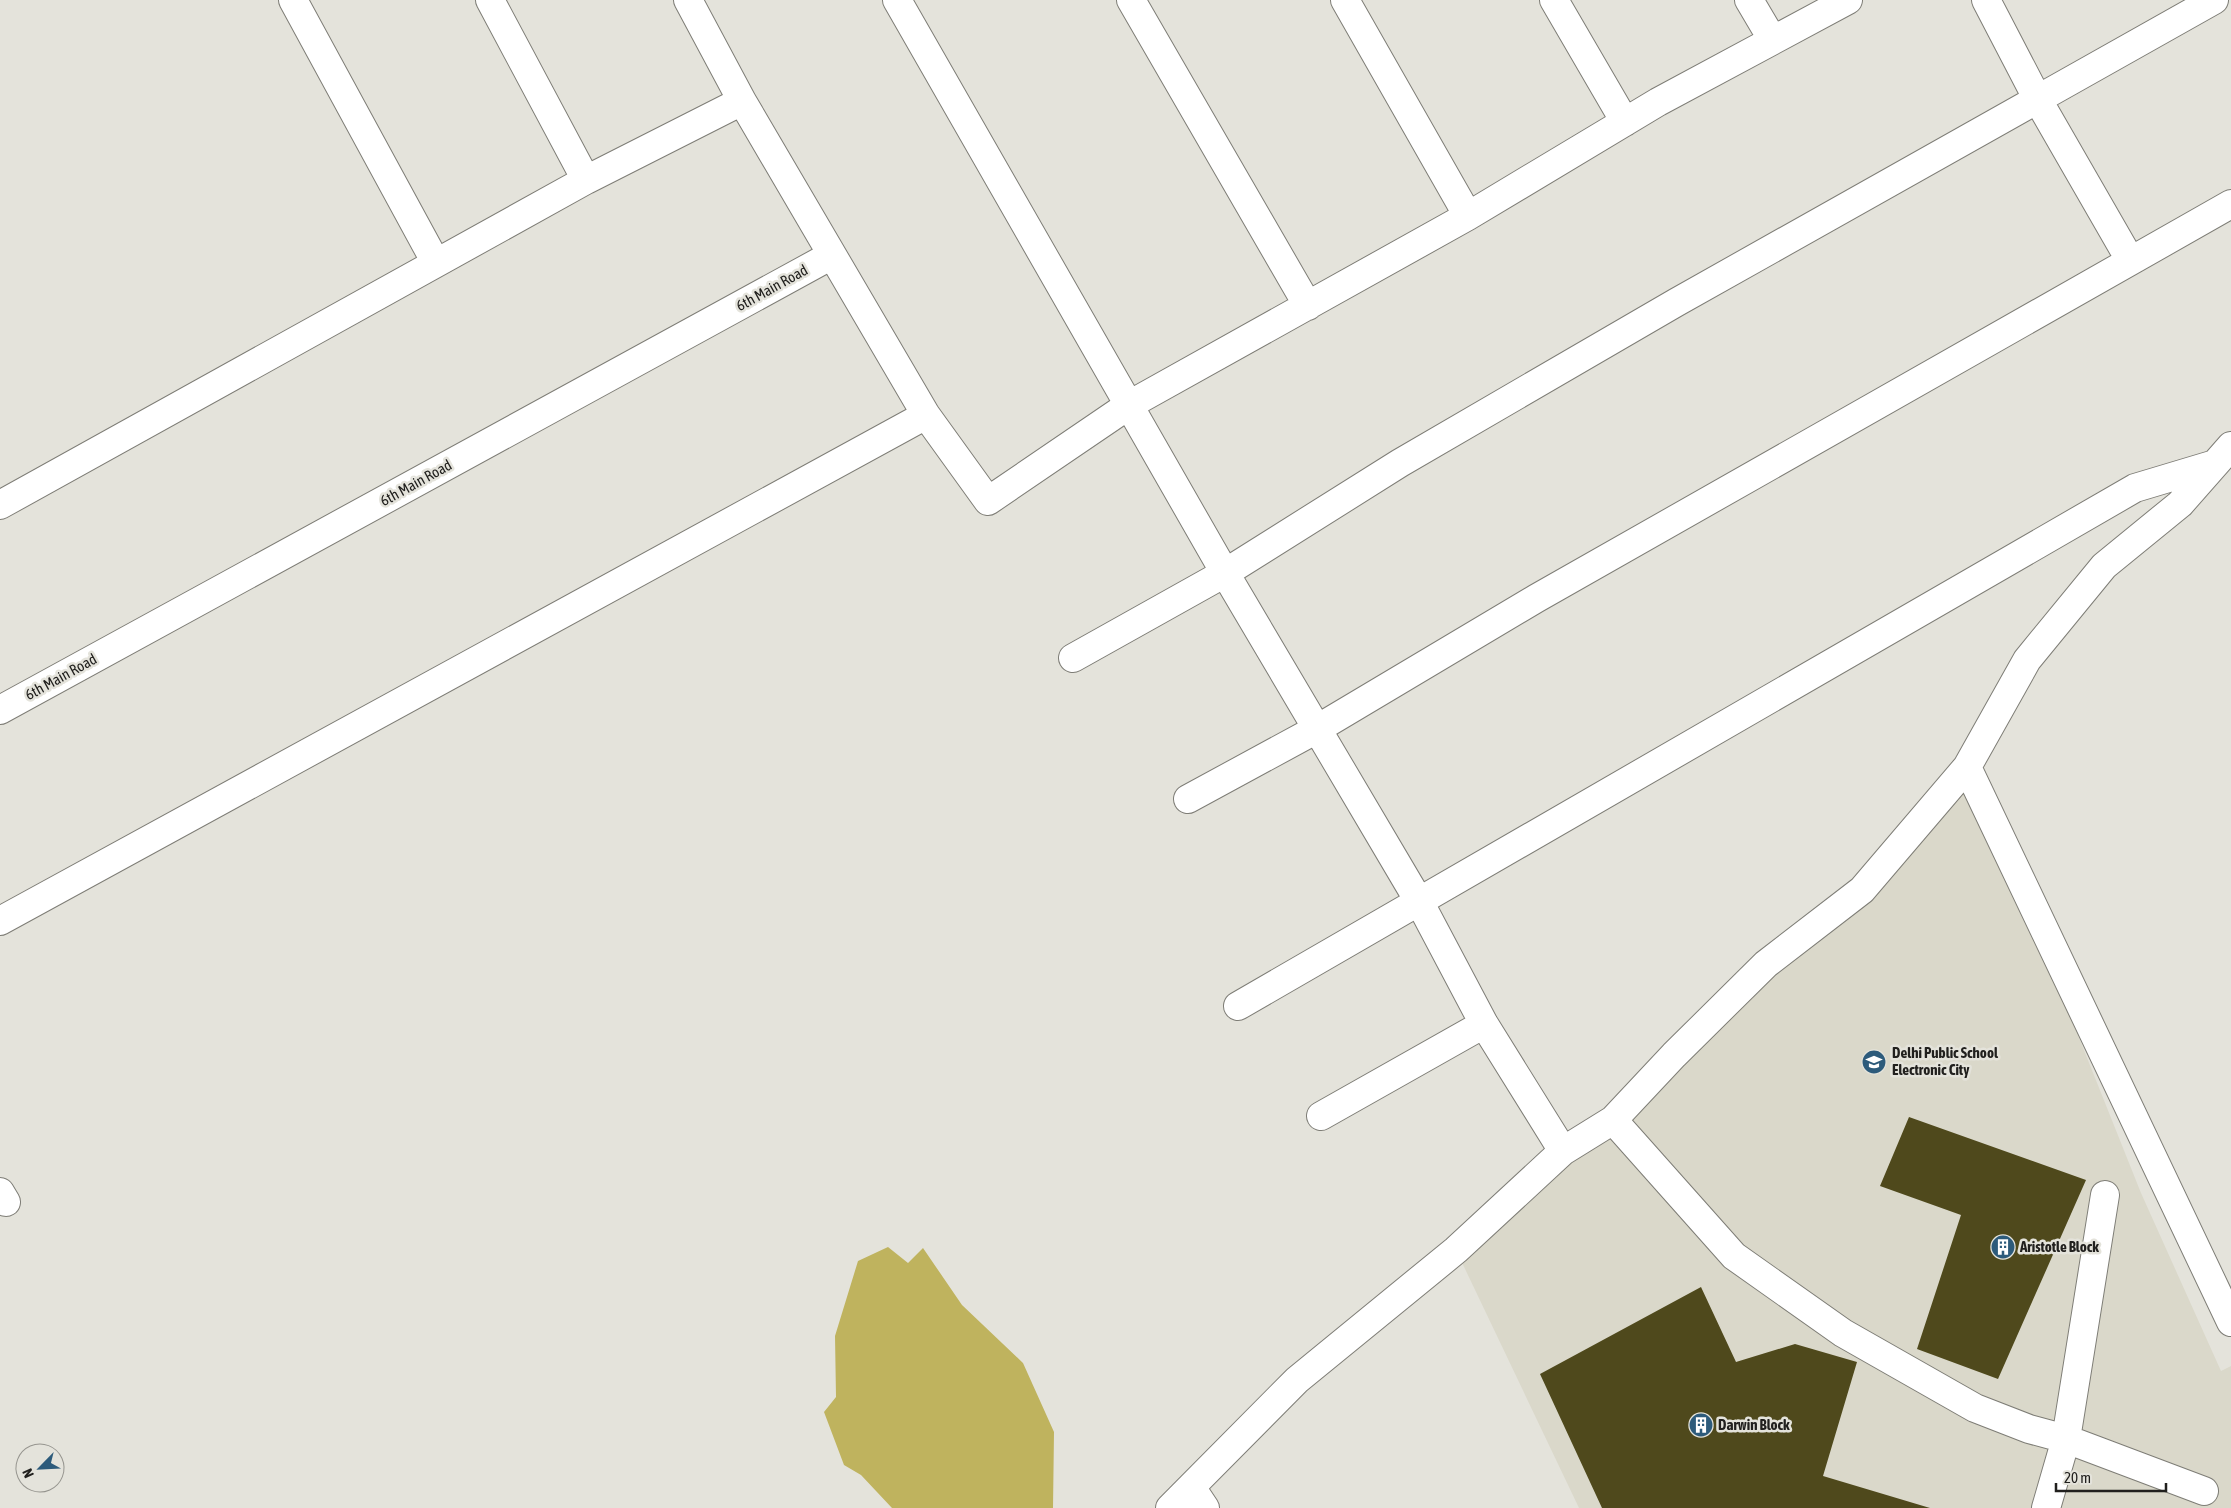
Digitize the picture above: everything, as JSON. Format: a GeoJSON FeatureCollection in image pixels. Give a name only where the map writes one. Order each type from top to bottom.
{"type":"FeatureCollection","features":[{"type":"Feature","properties":{"kind":"street"},"geometry":{"type":"LineString","coordinates":[[292,0],[436,263]]}},
{"type":"Feature","properties":{"kind":"street"},"geometry":{"type":"LineString","coordinates":[[490,0],[586,180]]}},
{"type":"Feature","properties":{"kind":"street"},"geometry":{"type":"LineString","coordinates":[[688,0],[742,101],[926,415],[988,501],[1129,404],[1468,216],[1625,122],[1772,39],[1848,0]]}},
{"type":"Feature","properties":{"kind":"street"},"geometry":{"type":"LineString","coordinates":[[897,0],[1225,573],[1420,902],[1484,1024],[1563,1151]]}},
{"type":"Feature","properties":{"kind":"street"},"geometry":{"type":"LineString","coordinates":[[1131,0],[1308,306]]}},
{"type":"Feature","properties":{"kind":"street"},"geometry":{"type":"LineString","coordinates":[[1344,0],[1468,216]]}},
{"type":"Feature","properties":{"kind":"street"},"geometry":{"type":"LineString","coordinates":[[1554,0],[1625,122]]}},
{"type":"Feature","properties":{"kind":"street"},"geometry":{"type":"LineString","coordinates":[[1749,0],[1772,39]]}},
{"type":"Feature","properties":{"kind":"street"},"geometry":{"type":"LineString","coordinates":[[1986,0],[2038,100],[2130,260]]}},
{"type":"Feature","properties":{"kind":"street"},"geometry":{"type":"LineString","coordinates":[[1073,658],[1225,573],[1400,463],[1676,302],[2214,0]]}},
{"type":"Feature","properties":{"kind":"street"},"geometry":{"type":"LineString","coordinates":[[0,505],[586,180],[742,101]]}},
{"type":"Feature","properties":{"kind":"street"},"geometry":{"type":"LineString","coordinates":[[1188,799],[1317,729],[1537,598],[2231,204]]}},
{"type":"Feature","properties":{"kind":"street","name":"6th Main Road"},"geometry":{"type":"LineString","coordinates":[[0,710],[832,255]]}},
{"type":"Feature","properties":{"kind":"street"},"geometry":{"type":"LineString","coordinates":[[0,921],[926,415]]}},
{"type":"Feature","properties":{"kind":"street"},"geometry":{"type":"LineString","coordinates":[[1170,1508],[1198,1497],[1298,1380],[1456,1250],[1563,1151],[1613,1120],[1674,1055],[1766,964],[1862,890],[1967,767],[2027,660],[2104,566],[2180,504],[2223,455]]}},
{"type":"Feature","properties":{"kind":"street"},"geometry":{"type":"LineString","coordinates":[[1238,1006],[2135,488],[2223,455]]}},
{"type":"Feature","properties":{"kind":"street"},"geometry":{"type":"LineString","coordinates":[[1967,767],[2231,1322]]}},
{"type":"Feature","properties":{"kind":"street"},"geometry":{"type":"LineString","coordinates":[[1321,1116],[1484,1024]]}},
{"type":"Feature","properties":{"kind":"street"},"geometry":{"type":"LineString","coordinates":[[1613,1120],[1734,1256],[1844,1333],[1975,1408],[2029,1429],[2066,1439],[2204,1491]]}},
{"type":"Feature","properties":{"kind":"street"},"geometry":{"type":"LineString","coordinates":[[2046,1508],[2066,1439],[2105,1195]]}},
{"type":"Feature","properties":{"kind":"shaded area","name":"Delhi Public School Electronic City"},"geometry":{"type":"Polygon","coordinates":[[[1967,767],[2046,955],[2141,1193],[2221,1371],[2231,1366],[2231,1508],[1579,1508],[1456,1250],[1757,974],[1967,767]]]}},
{"type":"Feature","properties":{"kind":"shaded area"},"geometry":{"type":"Polygon","coordinates":[[[888,1247],[908,1263],[923,1248],[962,1305],[1023,1363],[1054,1432],[1053,1508],[892,1508],[861,1475],[844,1465],[824,1412],[836,1397],[835,1336],[858,1261],[888,1247]]]}},
{"type":"Feature","properties":{"kind":"building","name":"Aristotle Block"},"geometry":{"type":"Polygon","coordinates":[[[1909,1117],[2086,1180],[1998,1379],[1917,1349],[1961,1215],[1880,1186],[1909,1117]]]}},
{"type":"Feature","properties":{"kind":"building","name":"Darwin Block"},"geometry":{"type":"Polygon","coordinates":[[[1701,1287],[1736,1362],[1795,1344],[1857,1362],[1823,1476],[1930,1508],[1602,1508],[1540,1374],[1701,1287]]]}},
{"type":"Feature","properties":{"kind":"place","name":"Delhi Public School Electronic City"},"geometry":{"type":"Point","coordinates":[1874,1062]}},
{"type":"Feature","properties":{"kind":"place","name":"Aristotle Block"},"geometry":{"type":"Point","coordinates":[2003,1247]}},
{"type":"Feature","properties":{"kind":"place","name":"Darwin Block"},"geometry":{"type":"Point","coordinates":[1701,1425]}}]}
